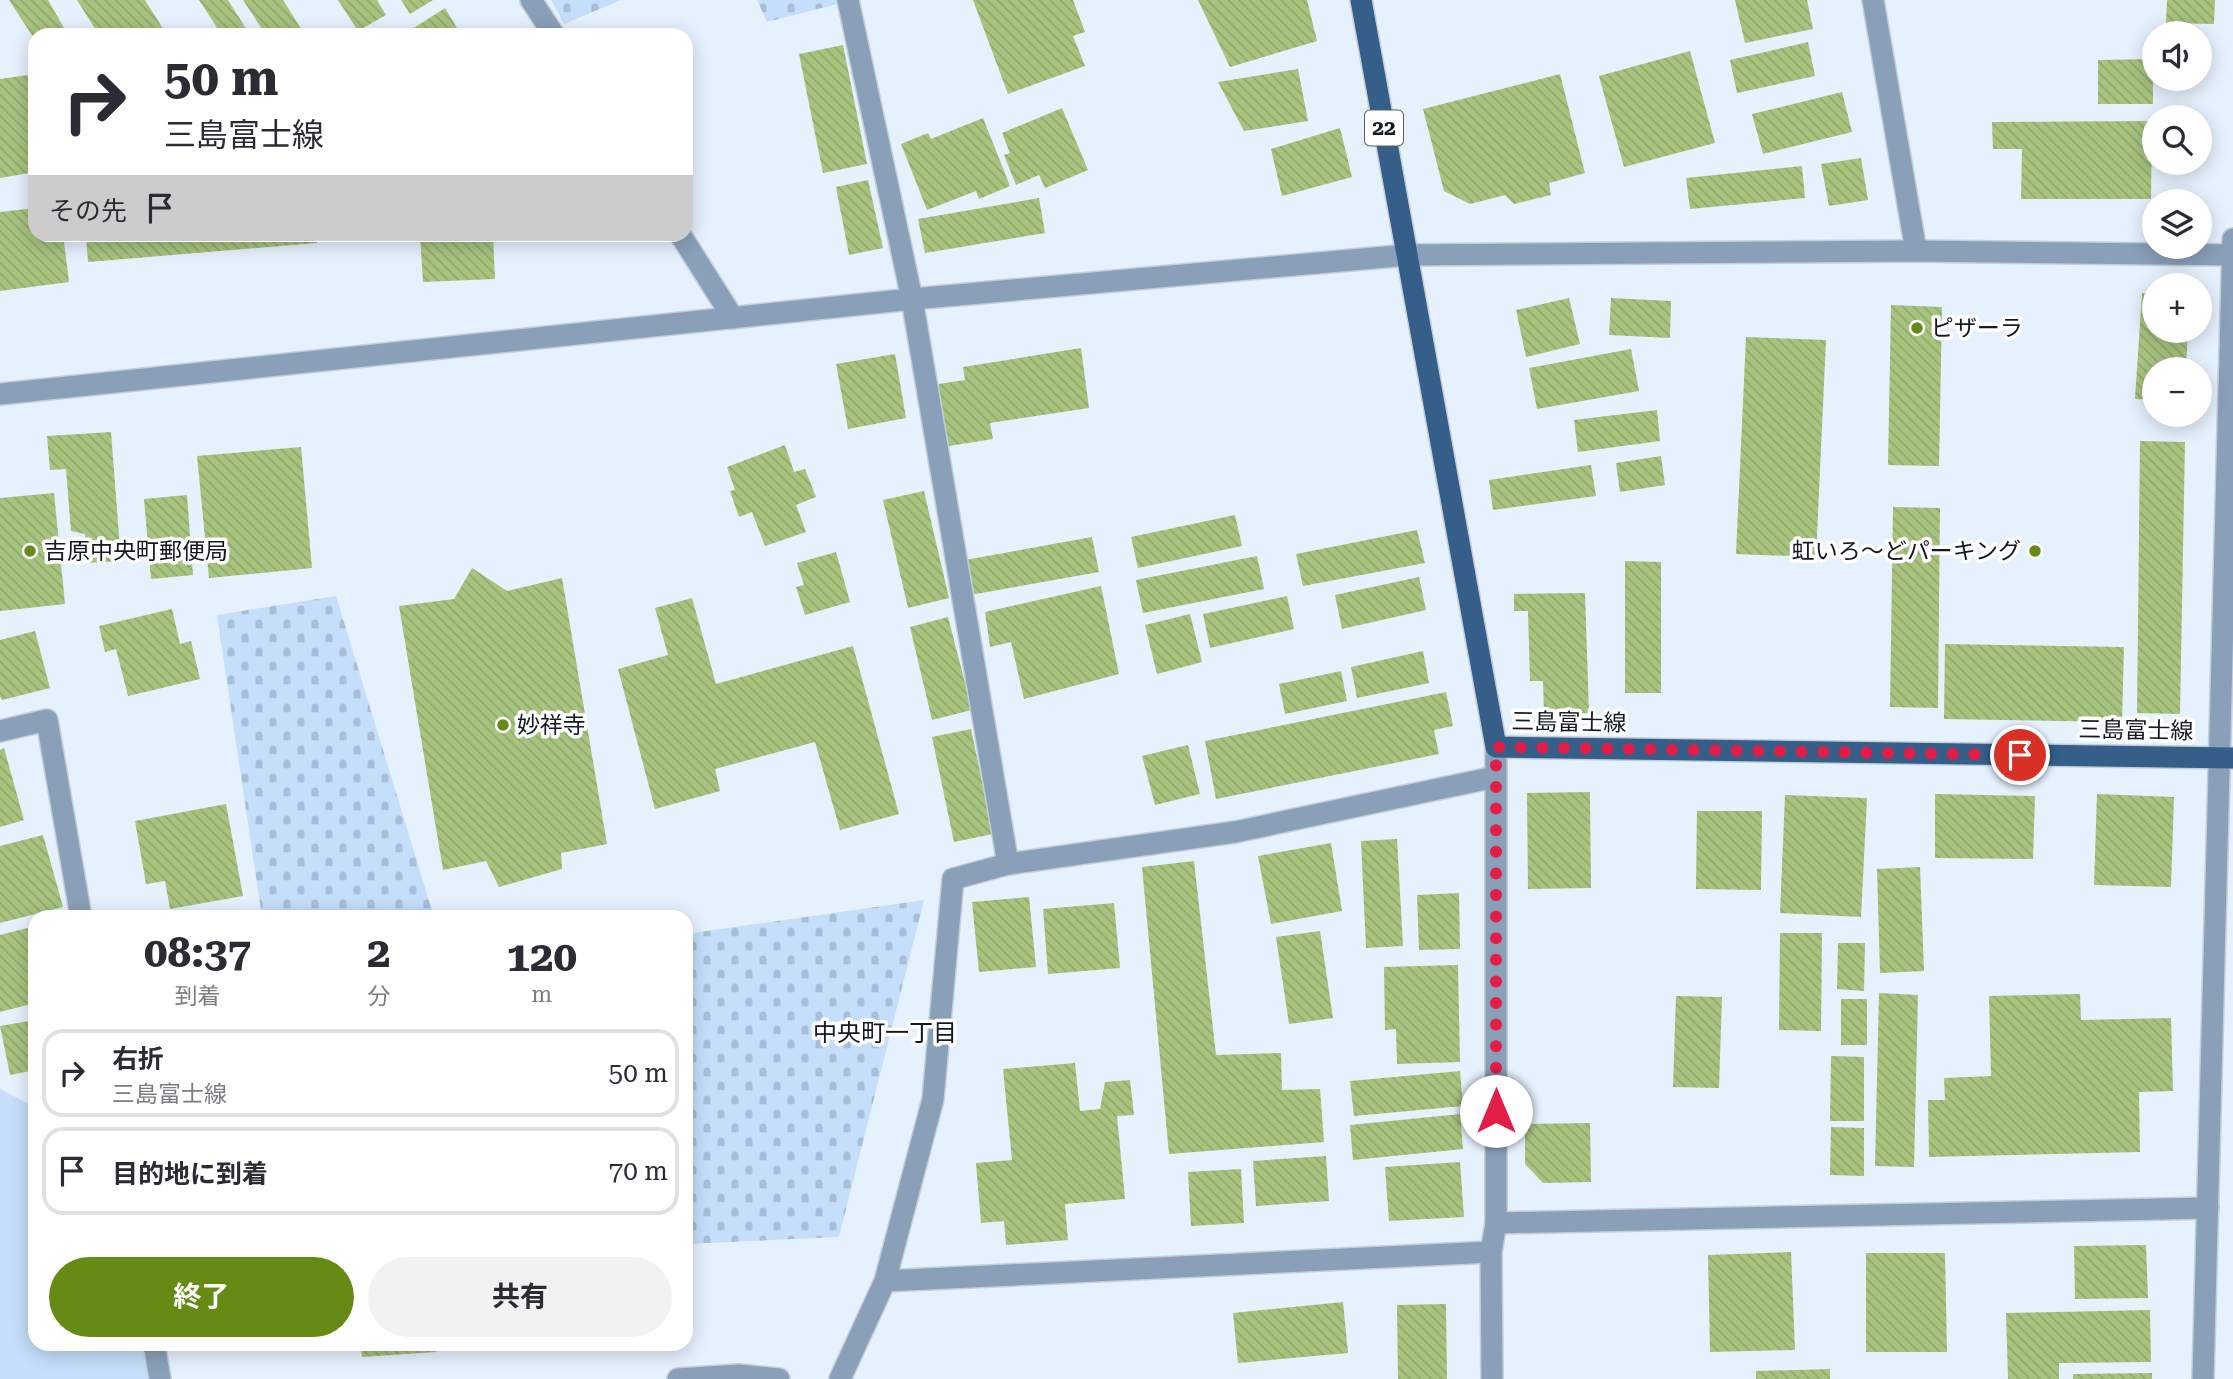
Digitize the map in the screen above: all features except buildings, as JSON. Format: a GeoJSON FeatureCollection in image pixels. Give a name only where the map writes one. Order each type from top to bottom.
{"type":"FeatureCollection","features":[{"type":"Feature","properties":{"kind":"main road","name":"三島富士線"},"geometry":{"type":"LineString","coordinates":[[1361,0],[1496,747],[2226,758]]}},
{"type":"Feature","properties":{"kind":"street"},"geometry":{"type":"LineString","coordinates":[[531,0],[549,28]]}},
{"type":"Feature","properties":{"kind":"street"},"geometry":{"type":"LineString","coordinates":[[848,0],[912,299],[1008,864]]}},
{"type":"Feature","properties":{"kind":"street"},"geometry":{"type":"LineString","coordinates":[[1873,0],[1916,251]]}},
{"type":"Feature","properties":{"kind":"street"},"geometry":{"type":"LineString","coordinates":[[2203,1379],[2226,758],[2233,239]]}},
{"type":"Feature","properties":{"kind":"street"},"geometry":{"type":"LineString","coordinates":[[685,242],[733,318]]}},
{"type":"Feature","properties":{"kind":"street"},"geometry":{"type":"LineString","coordinates":[[0,394],[912,299],[1408,255],[1916,251],[2233,255]]}},
{"type":"Feature","properties":{"kind":"street"},"geometry":{"type":"LineString","coordinates":[[0,731],[47,720],[80,910]]}},
{"type":"Feature","properties":{"kind":"street"},"geometry":{"type":"LineString","coordinates":[[1492,1379],[1491,1252],[1496,1223],[1496,747]]}},
{"type":"Feature","properties":{"kind":"street"},"geometry":{"type":"LineString","coordinates":[[840,1379],[885,1281],[933,1099],[953,880],[1008,864],[1235,832],[1495,777]]}},
{"type":"Feature","properties":{"kind":"street"},"geometry":{"type":"LineString","coordinates":[[1496,1223],[2208,1208]]}},
{"type":"Feature","properties":{"kind":"street"},"geometry":{"type":"LineString","coordinates":[[885,1281],[1491,1252]]}},
{"type":"Feature","properties":{"kind":"street"},"geometry":{"type":"LineString","coordinates":[[155,1351],[160,1379]]}},
{"type":"Feature","properties":{"kind":"street"},"geometry":{"type":"LineString","coordinates":[[678,1379],[739,1375],[779,1379]]}},
{"type":"Feature","properties":{"kind":"green space"},"geometry":{"type":"Polygon","coordinates":[[[551,0],[621,0],[564,24],[551,0]]]}},
{"type":"Feature","properties":{"kind":"green space"},"geometry":{"type":"Polygon","coordinates":[[[757,0],[848,0],[849,1],[767,22],[757,0]]]}},
{"type":"Feature","properties":{"kind":"green space"},"geometry":{"type":"Polygon","coordinates":[[[336,596],[432,910],[261,910],[217,615],[336,596]]]}},
{"type":"Feature","properties":{"kind":"green space"},"geometry":{"type":"Polygon","coordinates":[[[924,900],[839,1237],[693,1244],[693,933],[924,900]]]}},
{"type":"Feature","properties":{"kind":"green space"},"geometry":{"type":"Polygon","coordinates":[[[0,1089],[28,1103],[28,1351],[145,1351],[150,1379],[0,1379],[0,1089]]]}},
{"type":"Feature","properties":{"kind":"place","name":"ピザーラ"},"geometry":{"type":"Point","coordinates":[1917,328]}},
{"type":"Feature","properties":{"kind":"place","name":"吉原中央町郵便局"},"geometry":{"type":"Point","coordinates":[30,551]}},
{"type":"Feature","properties":{"kind":"place","name":"虹いろ～どパーキング"},"geometry":{"type":"Point","coordinates":[2035,551]}},
{"type":"Feature","properties":{"kind":"place","name":"妙祥寺"},"geometry":{"type":"Point","coordinates":[503,725]}},
{"type":"Feature","properties":{"kind":"district","name":"中央町一丁目"},"geometry":{"type":"Point","coordinates":[885,1033]}},
{"type":"Feature","properties":{"kind":"route"},"geometry":{"type":"LineString","coordinates":[[1496,1111],[1496,747],[2020,755]]}}]}
